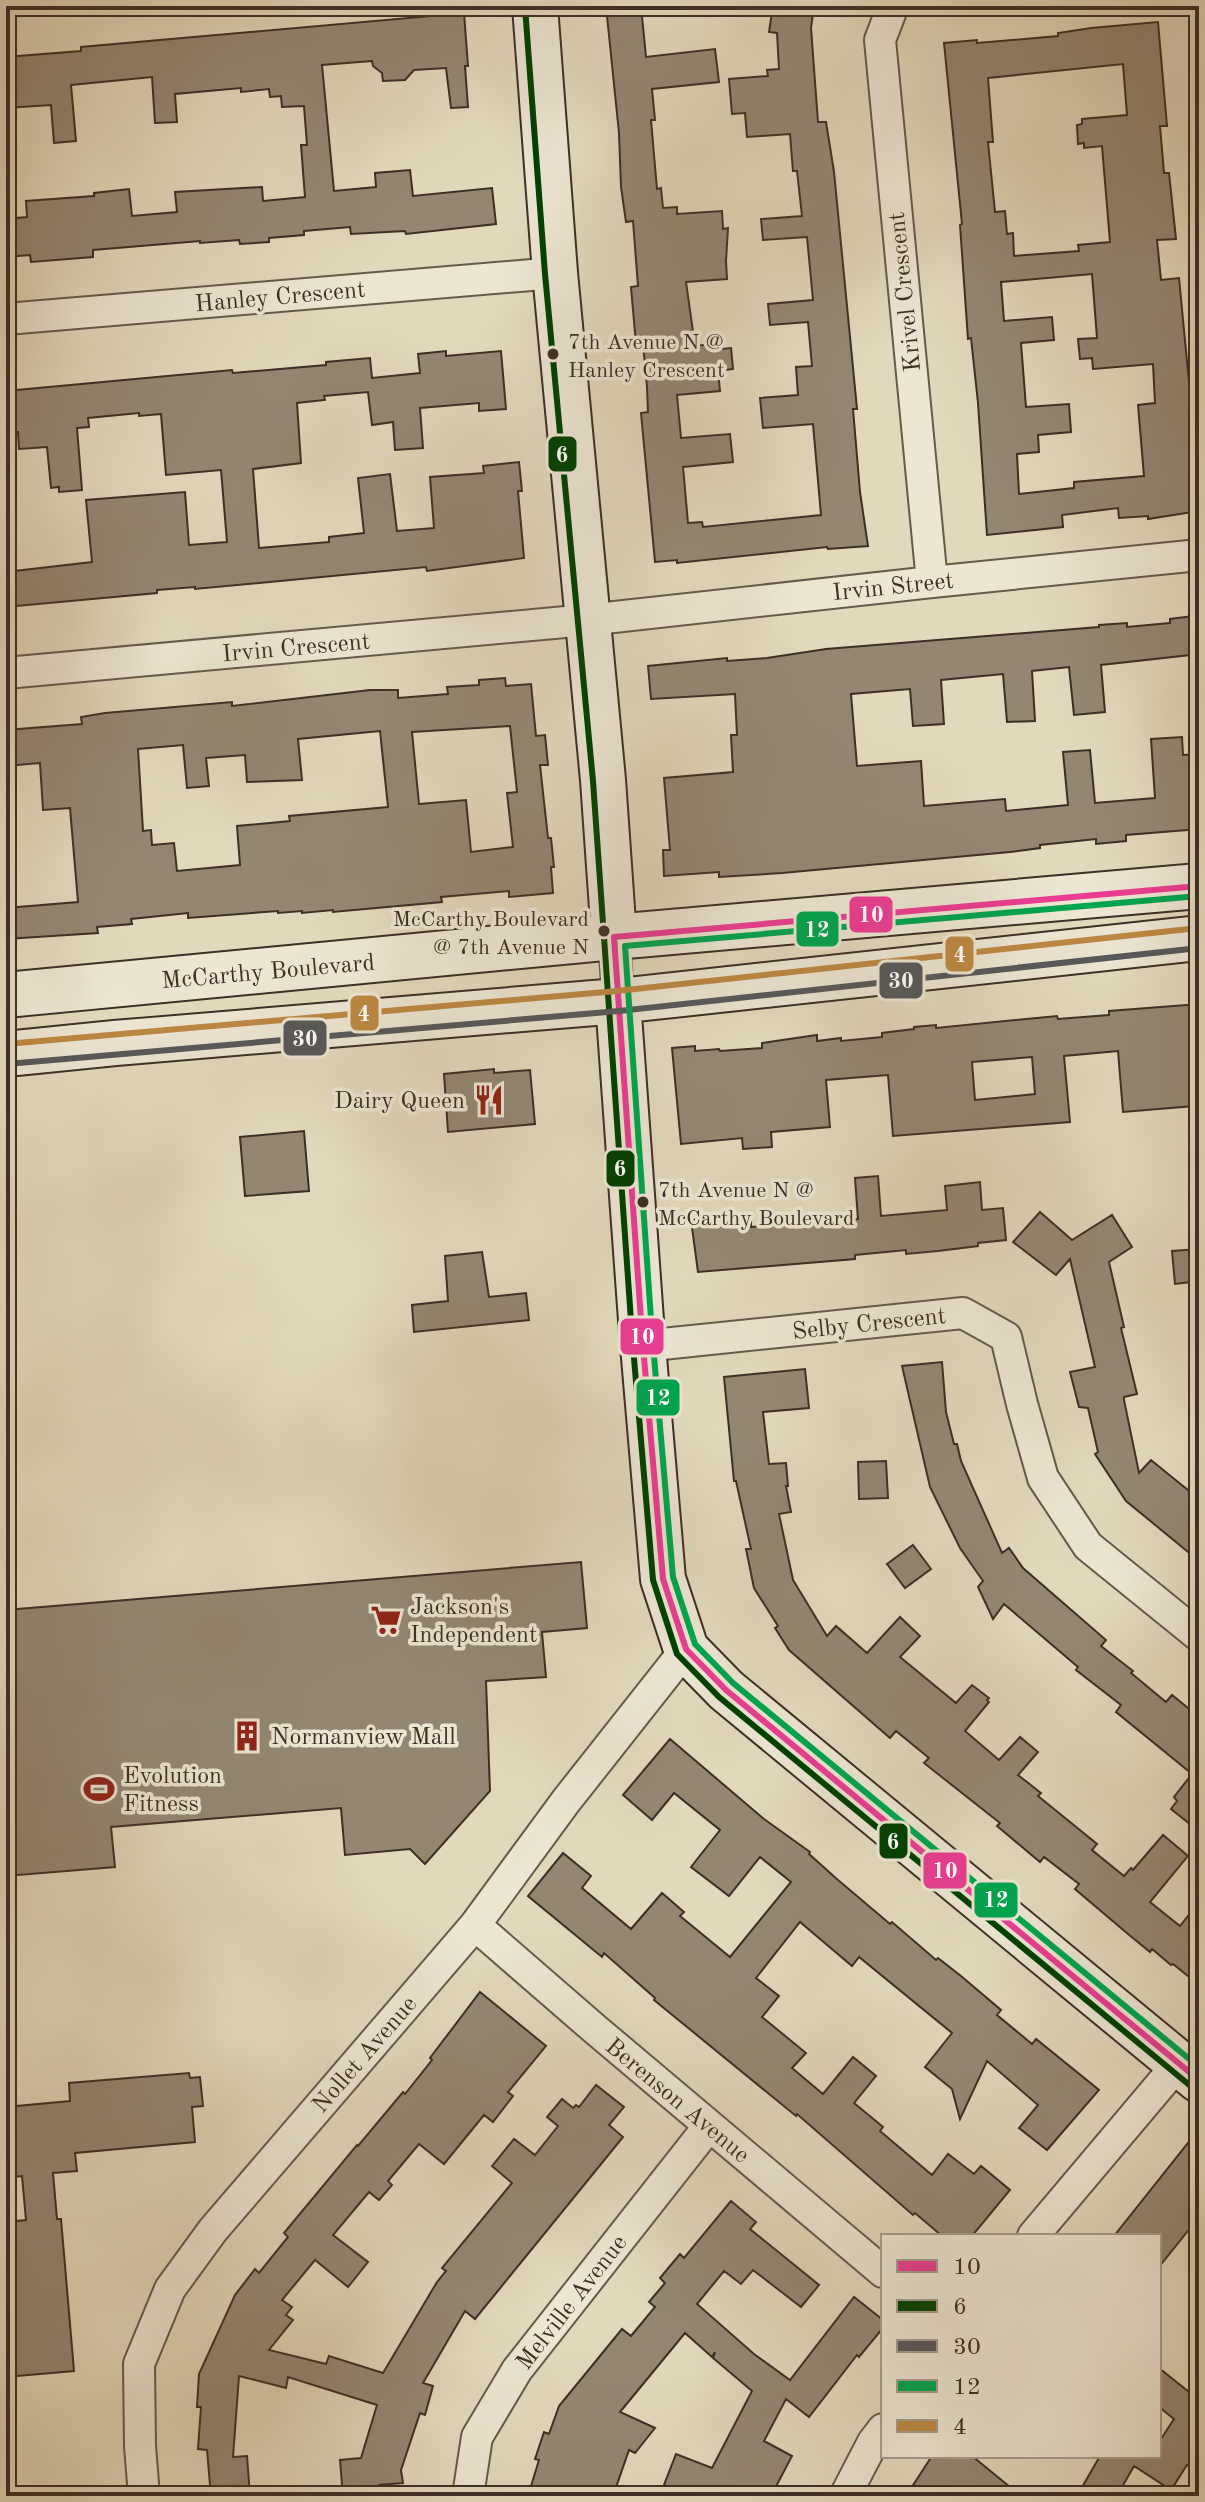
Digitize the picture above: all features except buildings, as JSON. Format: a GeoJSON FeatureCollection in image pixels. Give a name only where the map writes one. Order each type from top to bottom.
{"type":"FeatureCollection","features":[{"type":"Feature","properties":{"kind":"main road"},"geometry":{"type":"LineString","coordinates":[[535,6],[555,273],[603,780],[614,937]]}},
{"type":"Feature","properties":{"kind":"main road","name":"McCarthy Boulevard"},"geometry":{"type":"LineString","coordinates":[[6,995],[614,937],[1199,886]]}},
{"type":"Feature","properties":{"kind":"main road"},"geometry":{"type":"LineString","coordinates":[[6,1054],[618,1001],[1199,938]]}},
{"type":"Feature","properties":{"kind":"main road"},"geometry":{"type":"LineString","coordinates":[[618,1001],[663,1579],[686,1649],[726,1690],[1188,2072]]}},
{"type":"Feature","properties":{"kind":"street","name":"Krivel Crescent"},"geometry":{"type":"LineString","coordinates":[[893,6],[880,40],[932,582]]}},
{"type":"Feature","properties":{"kind":"street","name":"Hanley Crescent"},"geometry":{"type":"LineString","coordinates":[[6,319],[555,273]]}},
{"type":"Feature","properties":{"kind":"street","name":"Irvin Street"},"geometry":{"type":"LineString","coordinates":[[587,620],[1199,555]]}},
{"type":"Feature","properties":{"kind":"street","name":"Irvin Crescent"},"geometry":{"type":"LineString","coordinates":[[6,673],[587,620]]}},
{"type":"Feature","properties":{"kind":"street"},"geometry":{"type":"LineString","coordinates":[[614,937],[618,1001]]}},
{"type":"Feature","properties":{"kind":"street","name":"Selby Crescent"},"geometry":{"type":"LineString","coordinates":[[643,1346],[963,1313],[1006,1337],[1043,1478],[1088,1546],[1199,1636]]}},
{"type":"Feature","properties":{"kind":"street","name":"Nollet Avenue"},"geometry":{"type":"LineString","coordinates":[[144,2496],[139,2364],[170,2289],[213,2230],[475,1925],[566,1801],[686,1649]]}},
{"type":"Feature","properties":{"kind":"street","name":"Berenson Avenue"},"geometry":{"type":"LineString","coordinates":[[475,1925],[881,2270]]}},
{"type":"Feature","properties":{"kind":"street"},"geometry":{"type":"LineString","coordinates":[[1035,2234],[1188,2072]]}},
{"type":"Feature","properties":{"kind":"street","name":"Melville Avenue"},"geometry":{"type":"LineString","coordinates":[[468,2496],[477,2437],[517,2370],[709,2126]]}},
{"type":"Feature","properties":{"kind":"street"},"geometry":{"type":"LineString","coordinates":[[845,2496],[881,2432]]}},
{"type":"Feature","properties":{"kind":"transit line","name":"6"},"geometry":{"type":"LineString","coordinates":[[525,7],[545,274],[593,781],[632,1335],[653,1580],[677,1654],[719,1697],[1193,2088]]}},
{"type":"Feature","properties":{"kind":"transit line","name":"10"},"geometry":{"type":"LineString","coordinates":[[1199,886],[614,937],[663,1579],[686,1649],[726,1690],[1199,2080]]}},
{"type":"Feature","properties":{"kind":"transit line","name":"12"},"geometry":{"type":"LineString","coordinates":[[1199,896],[625,946],[652,1333],[673,1577],[695,1644],[733,1683],[1199,2067]]}},
{"type":"Feature","properties":{"kind":"transit line","name":"4"},"geometry":{"type":"LineString","coordinates":[[6,1044],[617,991],[1198,928]]}},
{"type":"Feature","properties":{"kind":"transit line","name":"30"},"geometry":{"type":"LineString","coordinates":[[7,1064],[619,1011],[1199,948]]}},
{"type":"Feature","properties":{"kind":"place","name":"7th Avenue N @ Hanley Crescent"},"geometry":{"type":"Point","coordinates":[553,354]}},
{"type":"Feature","properties":{"kind":"place","name":"McCarthy Boulevard @ 7th Avenue N"},"geometry":{"type":"Point","coordinates":[604,931]}},
{"type":"Feature","properties":{"kind":"place","name":"Dairy Queen"},"geometry":{"type":"Point","coordinates":[489,1100]}},
{"type":"Feature","properties":{"kind":"place","name":"7th Avenue N @ McCarthy Boulevard"},"geometry":{"type":"Point","coordinates":[643,1202]}},
{"type":"Feature","properties":{"kind":"place","name":"Jackson's Independent"},"geometry":{"type":"Point","coordinates":[386,1620]}},
{"type":"Feature","properties":{"kind":"place","name":"Normanview Mall"},"geometry":{"type":"Point","coordinates":[247,1736]}},
{"type":"Feature","properties":{"kind":"place","name":"Evolution Fitness"},"geometry":{"type":"Point","coordinates":[99,1789]}}]}
